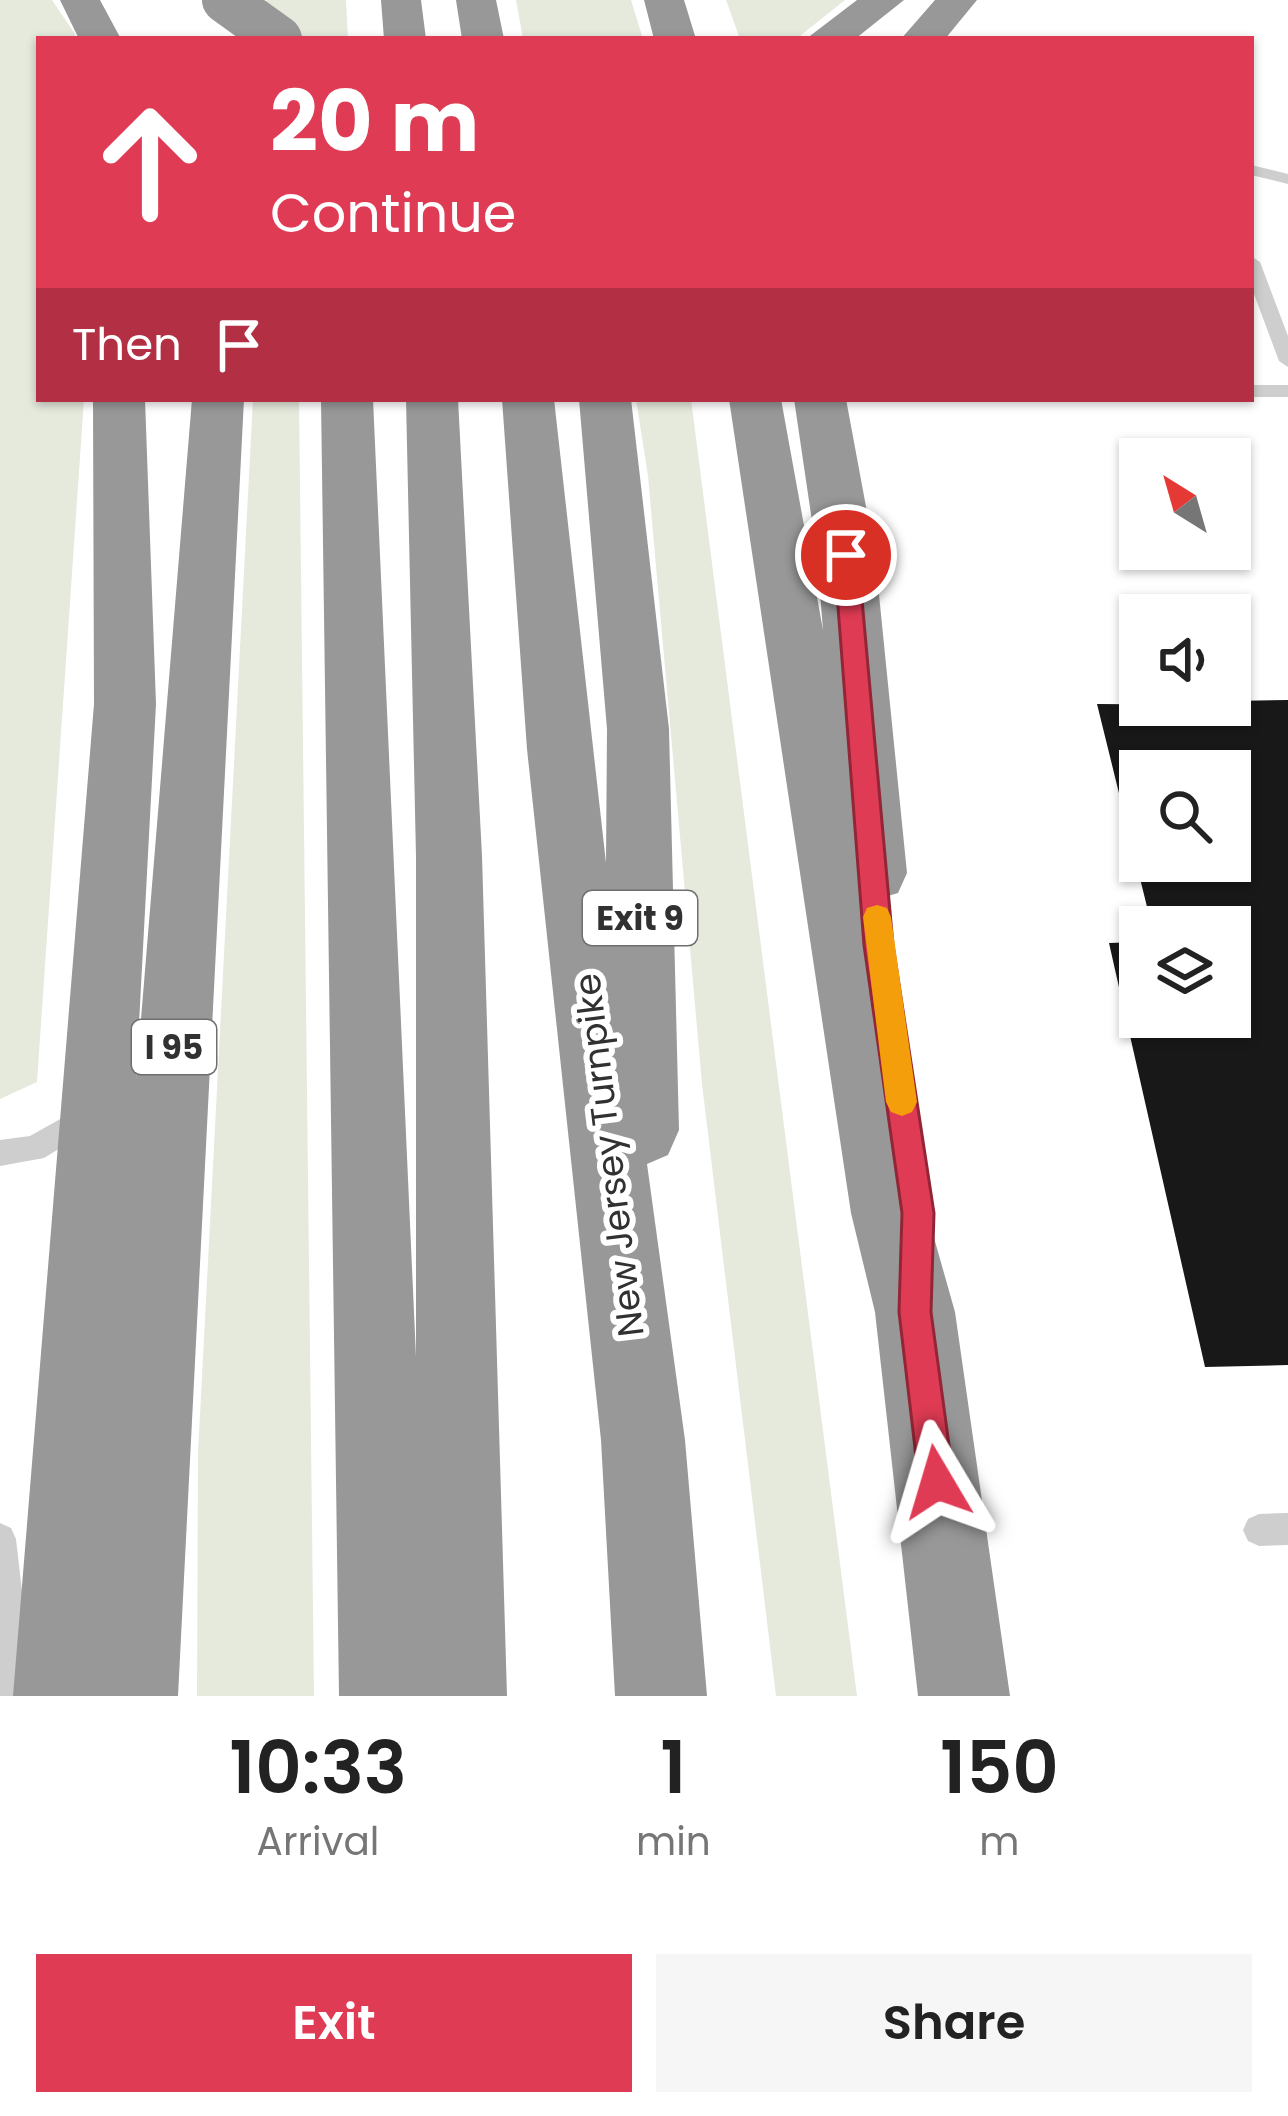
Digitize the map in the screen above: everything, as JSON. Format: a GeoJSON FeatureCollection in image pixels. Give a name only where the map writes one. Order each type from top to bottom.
{"type":"FeatureCollection","features":[{"type":"Feature","properties":{"kind":"highway"},"geometry":{"type":"LineString","coordinates":[[80,0],[98,36]]}},
{"type":"Feature","properties":{"kind":"highway"},"geometry":{"type":"LineString","coordinates":[[225,0],[275,36]]}},
{"type":"Feature","properties":{"kind":"highway"},"geometry":{"type":"LineString","coordinates":[[238,36],[239,0]]}},
{"type":"Feature","properties":{"kind":"highway"},"geometry":{"type":"LineString","coordinates":[[401,0],[405,36]]}},
{"type":"Feature","properties":{"kind":"highway"},"geometry":{"type":"LineString","coordinates":[[476,0],[482,36]]}},
{"type":"Feature","properties":{"kind":"highway"},"geometry":{"type":"LineString","coordinates":[[664,0],[674,36]]}},
{"type":"Feature","properties":{"kind":"highway"},"geometry":{"type":"LineString","coordinates":[[831,36],[884,0]]}},
{"type":"Feature","properties":{"kind":"highway"},"geometry":{"type":"LineString","coordinates":[[925,36],[957,0]]}},
{"type":"Feature","properties":{"kind":"highway"},"geometry":{"type":"LineString","coordinates":[[59,1696],[124,704],[119,402]]}},
{"type":"Feature","properties":{"kind":"highway","name":"I 95"},"geometry":{"type":"LineString","coordinates":[[132,1696],[218,402]]}},
{"type":"Feature","properties":{"kind":"highway"},"geometry":{"type":"LineString","coordinates":[[347,402],[385,1696]]}},
{"type":"Feature","properties":{"kind":"highway"},"geometry":{"type":"LineString","coordinates":[[432,402],[449,856],[461,1696]]}},
{"type":"Feature","properties":{"kind":"highway","name":"New Jersey Turnpike"},"geometry":{"type":"LineString","coordinates":[[528,402],[559,749],[644,1440],[661,1696]]}},
{"type":"Feature","properties":{"kind":"highway","name":"Exit 9"},"geometry":{"type":"LineString","coordinates":[[604,402],[638,729],[644,1440]]}},
{"type":"Feature","properties":{"kind":"highway"},"geometry":{"type":"LineString","coordinates":[[755,402],[890,1213],[915,1312],[964,1696]]}},
{"type":"Feature","properties":{"kind":"highway"},"geometry":{"type":"LineString","coordinates":[[820,402],[846,555],[878,945],[918,1213],[915,1312]]}},
{"type":"Feature","properties":{"kind":"lane"},"geometry":{"type":"LineString","coordinates":[[1254,171],[1288,179]]}},
{"type":"Feature","properties":{"kind":"lane"},"geometry":{"type":"LineString","coordinates":[[1254,270],[1288,361]]}},
{"type":"Feature","properties":{"kind":"lane"},"geometry":{"type":"LineString","coordinates":[[1254,391],[1288,391]]}},
{"type":"Feature","properties":{"kind":"lane"},"geometry":{"type":"LineString","coordinates":[[0,1153],[34,1149],[98,1111]]}},
{"type":"Feature","properties":{"kind":"lane"},"geometry":{"type":"LineString","coordinates":[[0,1539],[17,1696]]}},
{"type":"Feature","properties":{"kind":"shaded area"},"geometry":{"type":"Polygon","coordinates":[[[0,0],[52,0],[75,36],[36,36],[36,402],[84,402],[37,1082],[0,1099],[0,0]]]}},
{"type":"Feature","properties":{"kind":"shaded area"},"geometry":{"type":"Polygon","coordinates":[[[266,0],[346,0],[348,36],[293,36],[266,8],[266,0]]]}},
{"type":"Feature","properties":{"kind":"shaded area"},"geometry":{"type":"Polygon","coordinates":[[[516,0],[631,0],[642,36],[522,36],[516,0]]]}},
{"type":"Feature","properties":{"kind":"shaded area"},"geometry":{"type":"Polygon","coordinates":[[[726,0],[845,0],[800,36],[739,36],[726,0]]]}},
{"type":"Feature","properties":{"kind":"shaded area"},"geometry":{"type":"Polygon","coordinates":[[[253,402],[299,402],[314,1696],[197,1696],[198,1453],[253,402]]]}},
{"type":"Feature","properties":{"kind":"shaded area"},"geometry":{"type":"Polygon","coordinates":[[[636,402],[691,402],[857,1696],[776,1696],[702,1084],[648,476],[636,402]]]}},
{"type":"Feature","properties":{"kind":"building"},"geometry":{"type":"Polygon","coordinates":[[[1288,700],[1288,1365],[1205,1367],[1131,1038],[1251,1038],[1251,906],[1147,906],[1141,882],[1251,882],[1251,750],[1119,750],[1119,793],[1097,704],[1119,704],[1119,726],[1251,726],[1251,701],[1288,700]]]}},
{"type":"Feature","properties":{"kind":"building"},"geometry":{"type":"Polygon","coordinates":[[[1109,943],[1119,943],[1119,987],[1109,943]]]}},
{"type":"Feature","properties":{"kind":"slow traffic"},"geometry":{"type":"LineString","coordinates":[[877,917],[902,1102]]}},
{"type":"Feature","properties":{"kind":"route"},"geometry":{"type":"LineString","coordinates":[[846,555],[878,945],[918,1213],[915,1312],[937,1482]]}}]}
